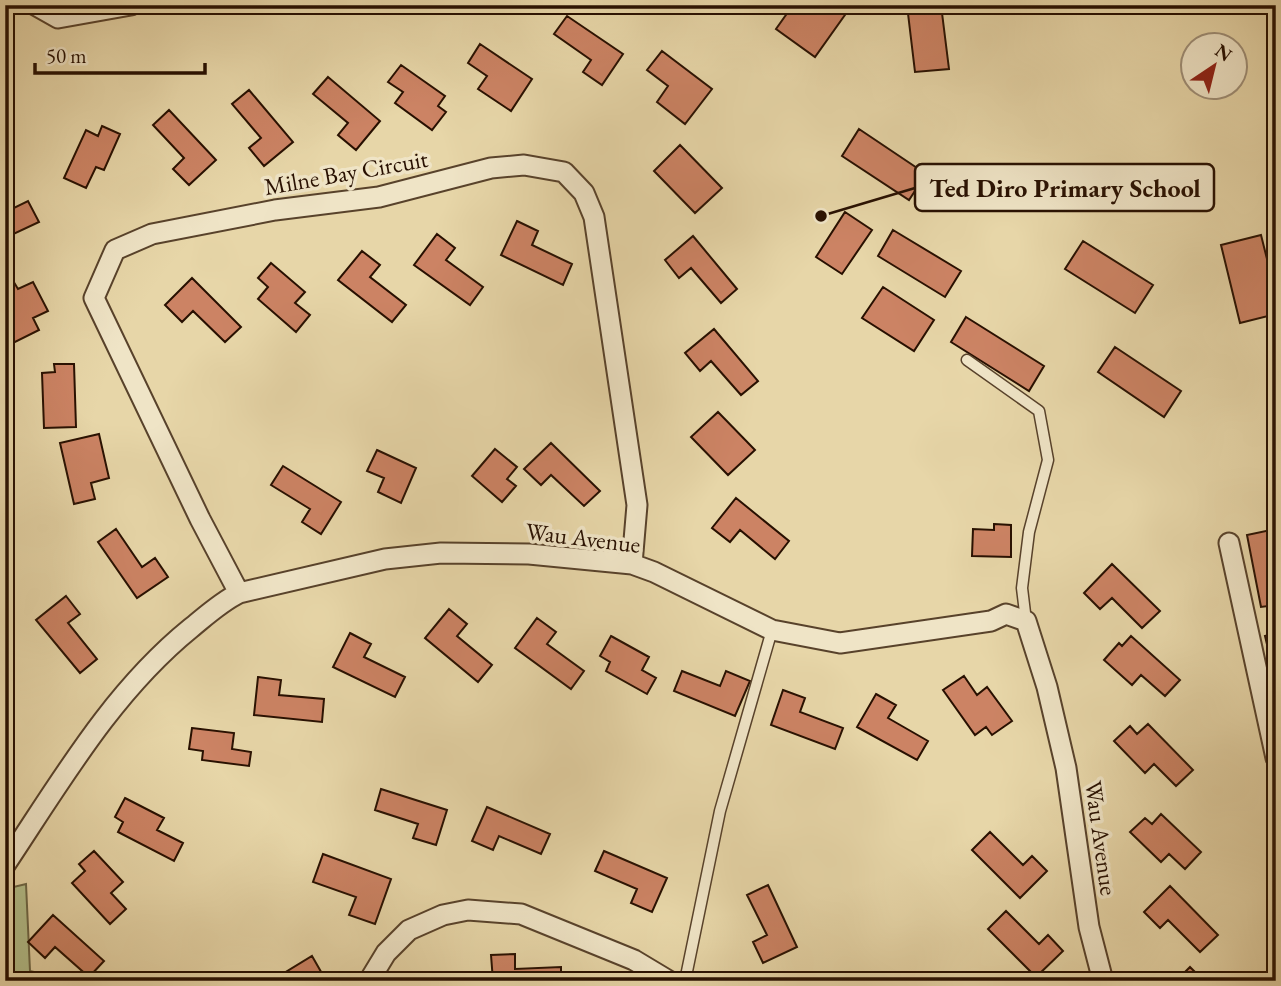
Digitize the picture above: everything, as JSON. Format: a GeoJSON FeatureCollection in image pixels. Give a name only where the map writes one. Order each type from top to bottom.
{"type":"FeatureCollection","features":[{"type":"Feature","properties":{"kind":"street"},"geometry":{"type":"LineString","coordinates":[[35,5],[58,19],[131,5]]}},
{"type":"Feature","properties":{"kind":"street","name":"Milne Bay Circuit"},"geometry":{"type":"LineString","coordinates":[[239,593],[200,519],[94,298],[115,250],[152,234],[275,210],[379,197],[491,168],[524,165],[564,172],[584,193],[594,217],[637,505],[632,564]]}},
{"type":"Feature","properties":{"kind":"street"},"geometry":{"type":"LineString","coordinates":[[1229,543],[1276,758]]}},
{"type":"Feature","properties":{"kind":"street","name":"Wau Avenue"},"geometry":{"type":"LineString","coordinates":[[5,864],[71,764],[116,703],[166,648],[224,601],[239,593],[347,566],[441,553],[529,554],[632,564],[654,572],[772,630],[840,643],[992,621],[1006,614],[1026,621],[1047,687],[1066,768],[1089,927],[1103,981]]}},
{"type":"Feature","properties":{"kind":"street"},"geometry":{"type":"LineString","coordinates":[[369,981],[386,953],[409,930],[443,915],[468,910],[521,914],[634,960],[669,981]]}},
{"type":"Feature","properties":{"kind":"lane"},"geometry":{"type":"LineString","coordinates":[[967,360],[1039,411],[1048,460],[1029,532],[1022,588],[1026,621]]}},
{"type":"Feature","properties":{"kind":"lane"},"geometry":{"type":"LineString","coordinates":[[685,981],[720,811],[772,630]]}},
{"type":"Feature","properties":{"kind":"green space"},"geometry":{"type":"Polygon","coordinates":[[[26,884],[30,971],[70,981],[5,981],[5,889],[26,884]]]}},
{"type":"Feature","properties":{"kind":"building"},"geometry":{"type":"Polygon","coordinates":[[[793,5],[852,5],[815,57],[776,29],[793,5]]]}},
{"type":"Feature","properties":{"kind":"building"},"geometry":{"type":"Polygon","coordinates":[[[907,5],[941,5],[949,69],[915,72],[907,5]]]}},
{"type":"Feature","properties":{"kind":"building"},"geometry":{"type":"Polygon","coordinates":[[[567,16],[623,54],[602,85],[583,72],[591,60],[554,34],[567,16]]]}},
{"type":"Feature","properties":{"kind":"building"},"geometry":{"type":"Polygon","coordinates":[[[480,44],[532,79],[511,111],[478,89],[487,76],[468,63],[480,44]]]}},
{"type":"Feature","properties":{"kind":"building"},"geometry":{"type":"Polygon","coordinates":[[[662,51],[712,89],[685,124],[657,102],[668,86],[647,70],[662,51]]]}},
{"type":"Feature","properties":{"kind":"building"},"geometry":{"type":"Polygon","coordinates":[[[401,65],[445,96],[438,106],[446,112],[432,130],[395,103],[403,92],[388,82],[401,65]]]}},
{"type":"Feature","properties":{"kind":"building"},"geometry":{"type":"Polygon","coordinates":[[[328,77],[380,121],[356,150],[338,135],[348,123],[313,94],[328,77]]]}},
{"type":"Feature","properties":{"kind":"building"},"geometry":{"type":"Polygon","coordinates":[[[249,90],[293,142],[264,166],[249,148],[261,138],[232,104],[249,90]]]}},
{"type":"Feature","properties":{"kind":"building"},"geometry":{"type":"Polygon","coordinates":[[[169,110],[216,160],[189,185],[173,169],[184,158],[153,125],[169,110]]]}},
{"type":"Feature","properties":{"kind":"building"},"geometry":{"type":"Polygon","coordinates":[[[102,126],[120,134],[104,170],[96,167],[86,188],[64,178],[86,130],[98,136],[102,126]]]}},
{"type":"Feature","properties":{"kind":"building"},"geometry":{"type":"Polygon","coordinates":[[[859,129],[926,174],[909,200],[842,156],[859,129]]]}},
{"type":"Feature","properties":{"kind":"building"},"geometry":{"type":"Polygon","coordinates":[[[680,145],[722,188],[695,213],[654,171],[680,145]]]}},
{"type":"Feature","properties":{"kind":"building"},"geometry":{"type":"Polygon","coordinates":[[[5,189],[14,208],[28,201],[39,222],[5,238],[5,189]]]}},
{"type":"Feature","properties":{"kind":"building"},"geometry":{"type":"Polygon","coordinates":[[[845,212],[872,230],[842,274],[816,257],[845,212]]]}},
{"type":"Feature","properties":{"kind":"building"},"geometry":{"type":"Polygon","coordinates":[[[517,221],[538,231],[532,245],[572,264],[563,285],[501,255],[517,221]]]}},
{"type":"Feature","properties":{"kind":"building"},"geometry":{"type":"Polygon","coordinates":[[[893,230],[961,271],[945,297],[878,256],[893,230]]]}},
{"type":"Feature","properties":{"kind":"building"},"geometry":{"type":"Polygon","coordinates":[[[437,234],[455,248],[446,260],[483,287],[470,305],[414,265],[437,234]]]}},
{"type":"Feature","properties":{"kind":"building"},"geometry":{"type":"Polygon","coordinates":[[[1261,235],[1276,295],[1276,314],[1240,323],[1221,245],[1261,235]]]}},
{"type":"Feature","properties":{"kind":"building"},"geometry":{"type":"Polygon","coordinates":[[[693,236],[737,289],[721,303],[691,268],[679,278],[665,260],[693,236]]]}},
{"type":"Feature","properties":{"kind":"building"},"geometry":{"type":"Polygon","coordinates":[[[1083,241],[1153,285],[1135,313],[1065,269],[1083,241]]]}},
{"type":"Feature","properties":{"kind":"building"},"geometry":{"type":"Polygon","coordinates":[[[362,251],[380,265],[370,277],[406,305],[392,322],[338,280],[362,251]]]}},
{"type":"Feature","properties":{"kind":"building"},"geometry":{"type":"Polygon","coordinates":[[[271,263],[305,292],[295,303],[310,315],[296,332],[258,299],[268,287],[258,278],[271,263]]]}},
{"type":"Feature","properties":{"kind":"building"},"geometry":{"type":"Polygon","coordinates":[[[6,269],[18,289],[33,282],[48,311],[33,318],[39,330],[11,344],[5,334],[6,269]]]}},
{"type":"Feature","properties":{"kind":"building"},"geometry":{"type":"Polygon","coordinates":[[[192,278],[241,327],[225,342],[193,311],[182,322],[165,305],[192,278]]]}},
{"type":"Feature","properties":{"kind":"building"},"geometry":{"type":"Polygon","coordinates":[[[883,287],[934,320],[914,351],[862,318],[883,287]]]}},
{"type":"Feature","properties":{"kind":"building"},"geometry":{"type":"Polygon","coordinates":[[[966,317],[1044,366],[1029,391],[951,342],[966,317]]]}},
{"type":"Feature","properties":{"kind":"building"},"geometry":{"type":"Polygon","coordinates":[[[714,329],[758,381],[741,395],[711,361],[700,371],[685,353],[714,329]]]}},
{"type":"Feature","properties":{"kind":"building"},"geometry":{"type":"Polygon","coordinates":[[[1115,347],[1181,391],[1164,417],[1098,372],[1115,347]]]}},
{"type":"Feature","properties":{"kind":"building"},"geometry":{"type":"Polygon","coordinates":[[[54,364],[74,364],[76,427],[44,428],[42,373],[55,372],[54,364]]]}},
{"type":"Feature","properties":{"kind":"building"},"geometry":{"type":"Polygon","coordinates":[[[718,412],[755,450],[728,475],[691,437],[718,412]]]}},
{"type":"Feature","properties":{"kind":"building"},"geometry":{"type":"Polygon","coordinates":[[[99,434],[109,478],[91,483],[95,499],[74,504],[60,443],[99,434]]]}},
{"type":"Feature","properties":{"kind":"building"},"geometry":{"type":"Polygon","coordinates":[[[551,443],[600,491],[584,506],[551,475],[541,485],[524,469],[551,443]]]}},
{"type":"Feature","properties":{"kind":"building"},"geometry":{"type":"Polygon","coordinates":[[[495,449],[517,467],[507,479],[516,486],[502,502],[472,476],[495,449]]]}},
{"type":"Feature","properties":{"kind":"building"},"geometry":{"type":"Polygon","coordinates":[[[377,450],[416,468],[401,503],[378,492],[384,478],[367,471],[377,450]]]}},
{"type":"Feature","properties":{"kind":"building"},"geometry":{"type":"Polygon","coordinates":[[[283,466],[341,502],[321,534],[302,522],[310,509],[271,485],[283,466]]]}},
{"type":"Feature","properties":{"kind":"building"},"geometry":{"type":"Polygon","coordinates":[[[736,498],[789,541],[775,559],[740,530],[730,542],[712,528],[736,498]]]}},
{"type":"Feature","properties":{"kind":"building"},"geometry":{"type":"Polygon","coordinates":[[[994,524],[1011,525],[1011,557],[972,556],[973,529],[994,530],[994,524]]]}},
{"type":"Feature","properties":{"kind":"building"},"geometry":{"type":"Polygon","coordinates":[[[116,529],[142,567],[155,558],[168,577],[137,598],[98,542],[116,529]]]}},
{"type":"Feature","properties":{"kind":"building"},"geometry":{"type":"Polygon","coordinates":[[[1276,529],[1276,605],[1261,607],[1247,535],[1276,529]]]}},
{"type":"Feature","properties":{"kind":"building"},"geometry":{"type":"Polygon","coordinates":[[[1112,564],[1160,611],[1142,628],[1112,598],[1100,609],[1084,593],[1112,564]]]}},
{"type":"Feature","properties":{"kind":"building"},"geometry":{"type":"Polygon","coordinates":[[[66,596],[80,614],[68,623],[97,659],[80,673],[36,620],[66,596]]]}},
{"type":"Feature","properties":{"kind":"building"},"geometry":{"type":"Polygon","coordinates":[[[449,609],[467,624],[457,636],[492,665],[478,682],[425,638],[449,609]]]}},
{"type":"Feature","properties":{"kind":"building"},"geometry":{"type":"Polygon","coordinates":[[[537,618],[556,632],[547,644],[584,671],[571,689],[515,648],[537,618]]]}},
{"type":"Feature","properties":{"kind":"building"},"geometry":{"type":"Polygon","coordinates":[[[350,633],[371,644],[364,657],[405,677],[395,697],[333,667],[350,633]]]}},
{"type":"Feature","properties":{"kind":"building"},"geometry":{"type":"Polygon","coordinates":[[[1276,633],[1276,660],[1271,661],[1265,636],[1276,633]]]}},
{"type":"Feature","properties":{"kind":"building"},"geometry":{"type":"Polygon","coordinates":[[[611,636],[649,657],[642,670],[656,678],[647,694],[606,671],[610,662],[600,656],[611,636]]]}},
{"type":"Feature","properties":{"kind":"building"},"geometry":{"type":"Polygon","coordinates":[[[1131,636],[1180,680],[1165,696],[1141,675],[1132,685],[1104,660],[1119,643],[1122,646],[1131,636]]]}},
{"type":"Feature","properties":{"kind":"building"},"geometry":{"type":"Polygon","coordinates":[[[682,671],[720,686],[726,671],[750,681],[735,716],[674,691],[682,671]]]}},
{"type":"Feature","properties":{"kind":"building"},"geometry":{"type":"Polygon","coordinates":[[[964,676],[977,695],[987,687],[1012,721],[992,735],[986,727],[975,735],[943,690],[964,676]]]}},
{"type":"Feature","properties":{"kind":"building"},"geometry":{"type":"Polygon","coordinates":[[[258,677],[281,680],[279,695],[324,699],[322,722],[254,715],[258,677]]]}},
{"type":"Feature","properties":{"kind":"building"},"geometry":{"type":"Polygon","coordinates":[[[783,690],[805,698],[800,712],[843,728],[835,749],[771,725],[783,690]]]}},
{"type":"Feature","properties":{"kind":"building"},"geometry":{"type":"Polygon","coordinates":[[[876,694],[896,705],[888,718],[928,741],[917,760],[857,727],[876,694]]]}},
{"type":"Feature","properties":{"kind":"building"},"geometry":{"type":"Polygon","coordinates":[[[1148,724],[1193,770],[1176,786],[1154,764],[1145,773],[1114,741],[1130,726],[1137,734],[1148,724]]]}},
{"type":"Feature","properties":{"kind":"building"},"geometry":{"type":"Polygon","coordinates":[[[192,728],[234,733],[232,749],[251,752],[249,766],[202,760],[203,751],[189,749],[192,728]]]}},
{"type":"Feature","properties":{"kind":"building"},"geometry":{"type":"Polygon","coordinates":[[[381,789],[447,810],[436,845],[413,838],[418,824],[375,810],[381,789]]]}},
{"type":"Feature","properties":{"kind":"building"},"geometry":{"type":"Polygon","coordinates":[[[125,798],[164,818],[157,830],[183,843],[174,861],[118,832],[123,822],[115,817],[125,798]]]}},
{"type":"Feature","properties":{"kind":"building"},"geometry":{"type":"Polygon","coordinates":[[[487,807],[550,834],[541,854],[499,836],[493,850],[472,841],[487,807]]]}},
{"type":"Feature","properties":{"kind":"building"},"geometry":{"type":"Polygon","coordinates":[[[1161,814],[1201,852],[1185,869],[1169,854],[1161,862],[1130,832],[1145,818],[1152,824],[1161,814]]]}},
{"type":"Feature","properties":{"kind":"building"},"geometry":{"type":"Polygon","coordinates":[[[990,832],[1023,865],[1032,856],[1047,871],[1020,898],[972,850],[990,832]]]}},
{"type":"Feature","properties":{"kind":"building"},"geometry":{"type":"Polygon","coordinates":[[[94,851],[123,882],[111,893],[126,909],[110,924],[72,883],[85,871],[79,864],[94,851]]]}},
{"type":"Feature","properties":{"kind":"building"},"geometry":{"type":"Polygon","coordinates":[[[604,851],[667,878],[652,912],[631,903],[637,889],[595,871],[604,851]]]}},
{"type":"Feature","properties":{"kind":"building"},"geometry":{"type":"Polygon","coordinates":[[[323,854],[391,879],[375,924],[349,915],[356,897],[313,882],[323,854]]]}},
{"type":"Feature","properties":{"kind":"building"},"geometry":{"type":"Polygon","coordinates":[[[768,885],[797,947],[763,963],[753,942],[767,935],[747,895],[768,885]]]}},
{"type":"Feature","properties":{"kind":"building"},"geometry":{"type":"Polygon","coordinates":[[[1170,886],[1218,935],[1200,952],[1168,920],[1160,928],[1144,912],[1170,886]]]}},
{"type":"Feature","properties":{"kind":"building"},"geometry":{"type":"Polygon","coordinates":[[[1006,911],[1039,944],[1048,935],[1063,951],[1036,977],[988,929],[1006,911]]]}},
{"type":"Feature","properties":{"kind":"building"},"geometry":{"type":"Polygon","coordinates":[[[53,915],[104,961],[89,977],[55,947],[45,958],[28,942],[53,915]]]}},
{"type":"Feature","properties":{"kind":"building"},"geometry":{"type":"Polygon","coordinates":[[[515,954],[515,969],[561,967],[561,981],[493,981],[491,955],[515,954]]]}},
{"type":"Feature","properties":{"kind":"building"},"geometry":{"type":"Polygon","coordinates":[[[312,956],[324,977],[318,981],[271,981],[312,956]]]}},
{"type":"Feature","properties":{"kind":"building"},"geometry":{"type":"Polygon","coordinates":[[[1190,967],[1204,981],[1176,981],[1190,967]]]}},
{"type":"Feature","properties":{"kind":"place","name":"Ted Diro Primary School"},"geometry":{"type":"Point","coordinates":[821,216]}}]}
